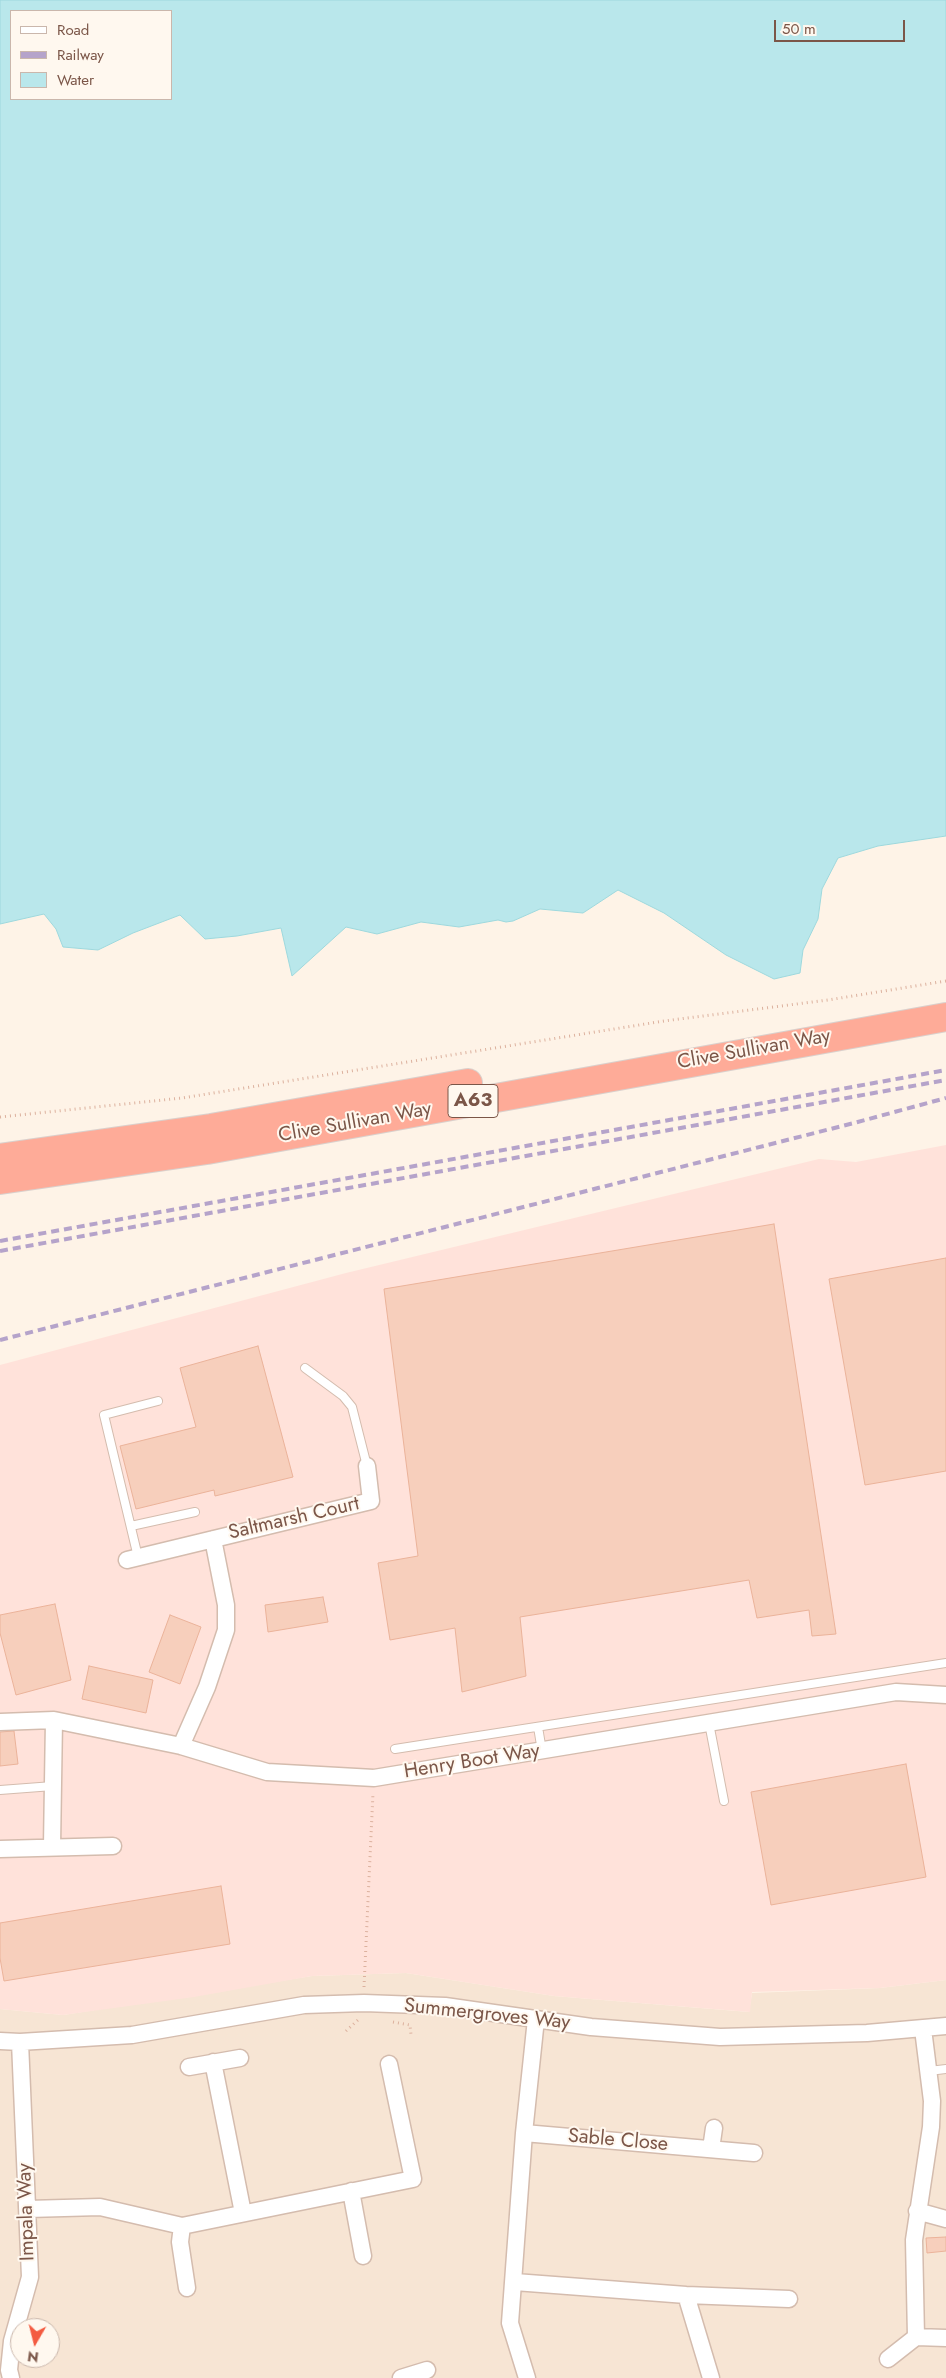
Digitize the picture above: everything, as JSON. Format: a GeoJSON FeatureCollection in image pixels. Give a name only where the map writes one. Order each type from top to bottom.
{"type":"FeatureCollection","features":[{"type":"Feature","properties":{"kind":"highway","name":"Clive Sullivan Way"},"geometry":{"type":"LineString","coordinates":[[0,1158],[220,1126],[946,999]]}},
{"type":"Feature","properties":{"kind":"highway","name":"Clive Sullivan Way"},"geometry":{"type":"LineString","coordinates":[[0,1180],[207,1150],[946,1016]]}},
{"type":"Feature","properties":{"kind":"street","name":"Saltmarsh Court"},"geometry":{"type":"LineString","coordinates":[[133,1559],[371,1501],[367,1466]]}},
{"type":"Feature","properties":{"kind":"street","name":"Saltmarsh Court"},"geometry":{"type":"LineString","coordinates":[[181,1746],[207,1687],[226,1630],[226,1606],[213,1539]]}},
{"type":"Feature","properties":{"kind":"street","name":"Henry Boot Way"},"geometry":{"type":"LineString","coordinates":[[0,1722],[54,1720],[181,1746],[267,1772],[374,1778],[709,1723],[784,1700],[896,1692],[946,1695]]}},
{"type":"Feature","properties":{"kind":"street"},"geometry":{"type":"LineString","coordinates":[[52,1846],[54,1720]]}},
{"type":"Feature","properties":{"kind":"street"},"geometry":{"type":"LineString","coordinates":[[0,1849],[52,1846],[113,1846]]}},
{"type":"Feature","properties":{"kind":"street","name":"Summergroves Way"},"geometry":{"type":"LineString","coordinates":[[0,2041],[20,2042],[132,2035],[304,2005],[364,2010],[445,2006],[591,2027],[720,2037],[867,2033],[946,2026]]}},
{"type":"Feature","properties":{"kind":"street"},"geometry":{"type":"LineString","coordinates":[[527,2378],[510,2323],[524,2133],[536,2019]]}},
{"type":"Feature","properties":{"kind":"street"},"geometry":{"type":"LineString","coordinates":[[916,2337],[914,2240],[917,2211],[929,2152],[932,2100],[923,2029]]}},
{"type":"Feature","properties":{"kind":"street","name":"Impala Way"},"geometry":{"type":"LineString","coordinates":[[6,2373],[12,2341],[30,2277],[20,2042]]}},
{"type":"Feature","properties":{"kind":"street"},"geometry":{"type":"LineString","coordinates":[[189,2067],[240,2058]]}},
{"type":"Feature","properties":{"kind":"street"},"geometry":{"type":"LineString","coordinates":[[213,2062],[243,2214]]}},
{"type":"Feature","properties":{"kind":"street"},"geometry":{"type":"LineString","coordinates":[[28,2209],[100,2208],[182,2226],[413,2179],[389,2064]]}},
{"type":"Feature","properties":{"kind":"street"},"geometry":{"type":"LineString","coordinates":[[711,2149],[714,2128]]}},
{"type":"Feature","properties":{"kind":"street","name":"Sable Close"},"geometry":{"type":"LineString","coordinates":[[524,2133],[754,2153]]}},
{"type":"Feature","properties":{"kind":"street"},"geometry":{"type":"LineString","coordinates":[[351,2191],[363,2256]]}},
{"type":"Feature","properties":{"kind":"street"},"geometry":{"type":"LineString","coordinates":[[917,2211],[946,2219]]}},
{"type":"Feature","properties":{"kind":"street"},"geometry":{"type":"LineString","coordinates":[[182,2226],[180,2242],[187,2288]]}},
{"type":"Feature","properties":{"kind":"street"},"geometry":{"type":"LineString","coordinates":[[514,2282],[686,2295],[789,2299]]}},
{"type":"Feature","properties":{"kind":"street"},"geometry":{"type":"LineString","coordinates":[[686,2295],[711,2378]]}},
{"type":"Feature","properties":{"kind":"street"},"geometry":{"type":"LineString","coordinates":[[888,2359],[916,2337],[946,2338]]}},
{"type":"Feature","properties":{"kind":"street"},"geometry":{"type":"LineString","coordinates":[[401,2378],[427,2370]]}},
{"type":"Feature","properties":{"kind":"lane"},"geometry":{"type":"LineString","coordinates":[[305,1368],[343,1396],[352,1407],[367,1466]]}},
{"type":"Feature","properties":{"kind":"lane"},"geometry":{"type":"LineString","coordinates":[[133,1559],[131,1526],[104,1415],[158,1401]]}},
{"type":"Feature","properties":{"kind":"lane"},"geometry":{"type":"LineString","coordinates":[[131,1526],[195,1512]]}},
{"type":"Feature","properties":{"kind":"lane"},"geometry":{"type":"LineString","coordinates":[[395,1749],[538,1728],[784,1700],[946,1663]]}},
{"type":"Feature","properties":{"kind":"lane"},"geometry":{"type":"LineString","coordinates":[[709,1723],[724,1801]]}},
{"type":"Feature","properties":{"kind":"lane"},"geometry":{"type":"LineString","coordinates":[[538,1728],[542,1751]]}},
{"type":"Feature","properties":{"kind":"lane"},"geometry":{"type":"LineString","coordinates":[[0,1790],[53,1786]]}},
{"type":"Feature","properties":{"kind":"lane"},"geometry":{"type":"LineString","coordinates":[[929,2071],[946,2069]]}},
{"type":"Feature","properties":{"kind":"path"},"geometry":{"type":"LineString","coordinates":[[0,1117],[182,1098],[654,1023],[828,1000],[946,981]]}},
{"type":"Feature","properties":{"kind":"path"},"geometry":{"type":"LineString","coordinates":[[346,2031],[358,2020],[364,2010],[374,1778]]}},
{"type":"Feature","properties":{"kind":"path"},"geometry":{"type":"LineString","coordinates":[[390,2022],[410,2026],[411,2035]]}},
{"type":"Feature","properties":{"kind":"shaded area"},"geometry":{"type":"Polygon","coordinates":[[[946,1145],[946,1980],[880,1988],[752,1992],[750,2012],[554,1996],[406,1973],[312,1976],[194,1997],[63,2015],[0,2009],[0,1365],[346,1273],[819,1159],[856,1162],[946,1145]]]}},
{"type":"Feature","properties":{"kind":"shaded area"},"geometry":{"type":"Polygon","coordinates":[[[406,1973],[554,1996],[749,2012],[752,1993],[880,1988],[946,1980],[946,2378],[0,2378],[0,2009],[63,2015],[312,1976],[406,1973]]]}},
{"type":"Feature","properties":{"kind":"water"},"geometry":{"type":"Polygon","coordinates":[[[0,0],[946,0],[946,836],[878,846],[838,858],[822,889],[818,919],[803,950],[800,973],[774,979],[726,955],[664,913],[618,890],[583,913],[540,909],[513,921],[498,920],[459,927],[421,922],[377,934],[346,927],[292,976],[281,928],[237,936],[205,939],[180,915],[133,933],[98,950],[63,947],[56,929],[44,914],[0,924],[0,0]]]}},
{"type":"Feature","properties":{"kind":"building"},"geometry":{"type":"Polygon","coordinates":[[[774,1224],[836,1634],[812,1636],[809,1610],[757,1618],[749,1580],[520,1617],[526,1676],[462,1692],[455,1628],[390,1640],[378,1563],[418,1556],[384,1289],[774,1224]]]}},
{"type":"Feature","properties":{"kind":"building"},"geometry":{"type":"Polygon","coordinates":[[[946,1258],[946,1471],[865,1485],[829,1279],[946,1258]]]}},
{"type":"Feature","properties":{"kind":"building"},"geometry":{"type":"Polygon","coordinates":[[[258,1346],[293,1477],[215,1496],[214,1490],[136,1509],[120,1446],[196,1427],[180,1368],[258,1346]]]}},
{"type":"Feature","properties":{"kind":"building"},"geometry":{"type":"Polygon","coordinates":[[[323,1597],[328,1622],[268,1632],[265,1605],[323,1597]]]}},
{"type":"Feature","properties":{"kind":"building"},"geometry":{"type":"Polygon","coordinates":[[[55,1604],[71,1680],[16,1695],[0,1633],[0,1615],[55,1604]]]}},
{"type":"Feature","properties":{"kind":"building"},"geometry":{"type":"Polygon","coordinates":[[[170,1615],[201,1627],[180,1684],[149,1672],[170,1615]]]}},
{"type":"Feature","properties":{"kind":"building"},"geometry":{"type":"Polygon","coordinates":[[[89,1666],[153,1680],[146,1713],[82,1699],[89,1666]]]}},
{"type":"Feature","properties":{"kind":"building"},"geometry":{"type":"Polygon","coordinates":[[[14,1731],[18,1764],[0,1766],[0,1732],[14,1731]]]}},
{"type":"Feature","properties":{"kind":"building"},"geometry":{"type":"Polygon","coordinates":[[[906,1764],[926,1877],[771,1905],[751,1792],[906,1764]]]}},
{"type":"Feature","properties":{"kind":"building"},"geometry":{"type":"Polygon","coordinates":[[[221,1886],[230,1944],[4,1981],[0,1958],[0,1923],[221,1886]]]}},
{"type":"Feature","properties":{"kind":"building"},"geometry":{"type":"Polygon","coordinates":[[[946,2237],[946,2251],[927,2253],[926,2238],[946,2237]]]}},
{"type":"Feature","properties":{"kind":"railway"},"geometry":{"type":"LineString","coordinates":[[0,1241],[946,1070]]}},
{"type":"Feature","properties":{"kind":"railway"},"geometry":{"type":"LineString","coordinates":[[0,1251],[946,1080]]}},
{"type":"Feature","properties":{"kind":"railway"},"geometry":{"type":"LineString","coordinates":[[0,1340],[946,1098]]}}]}
